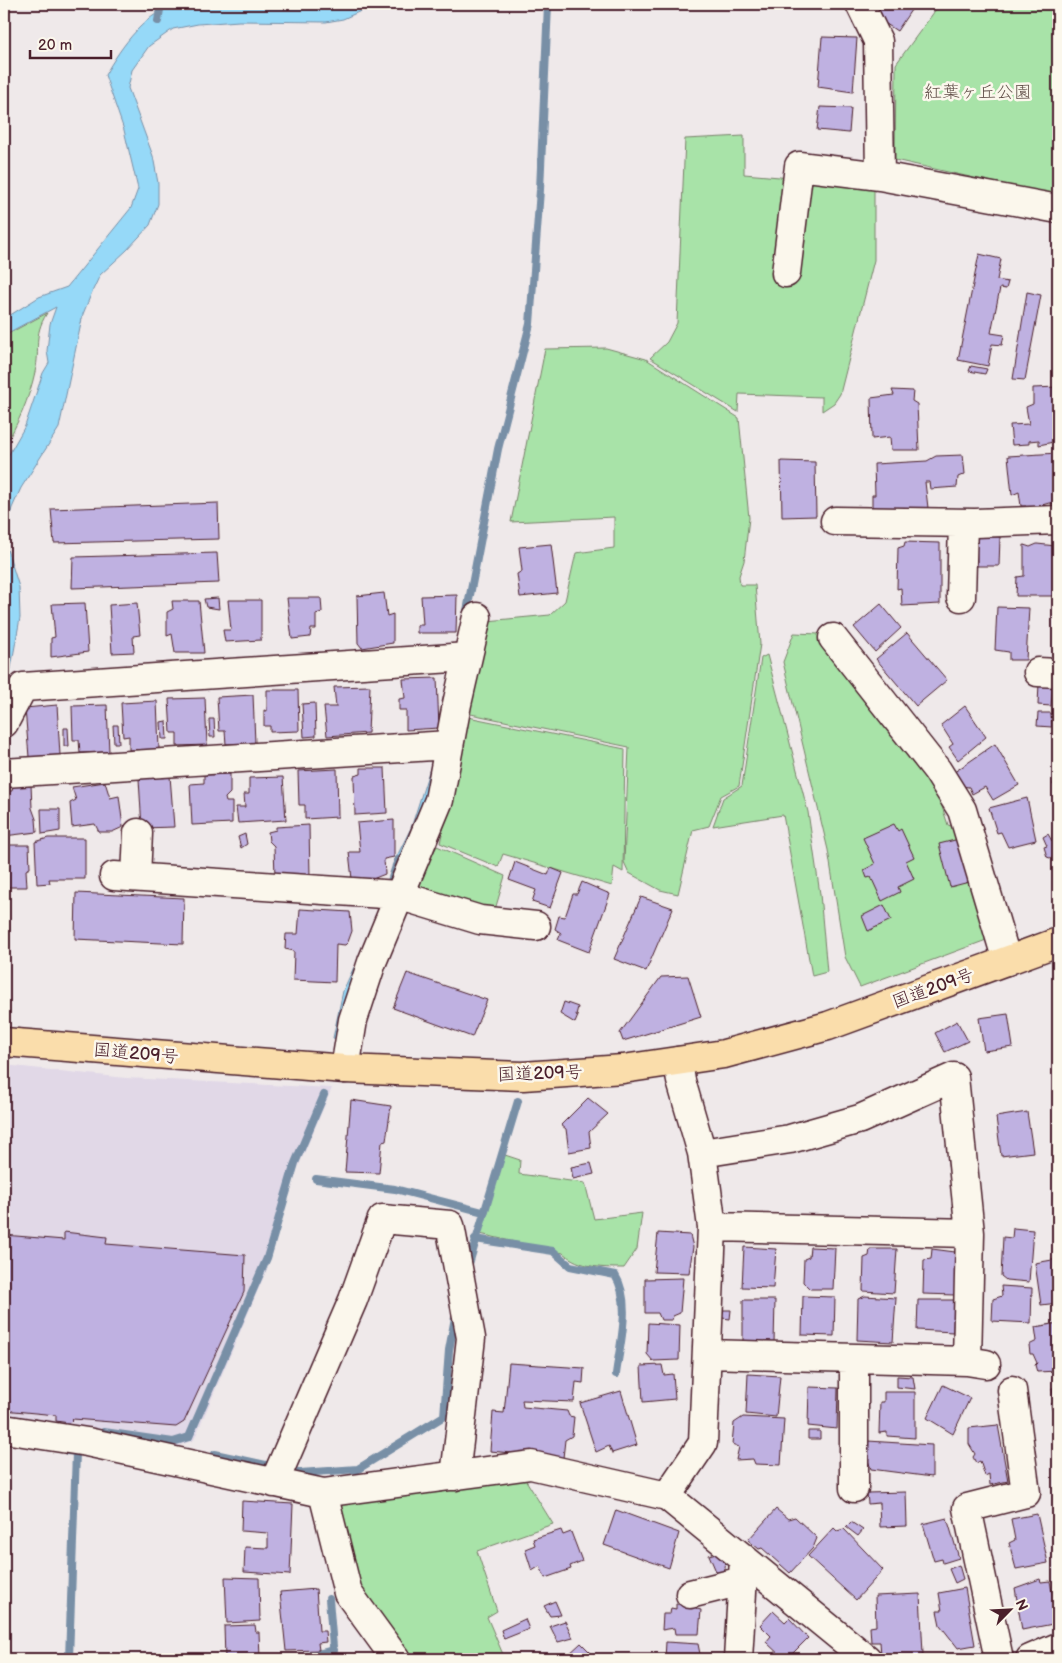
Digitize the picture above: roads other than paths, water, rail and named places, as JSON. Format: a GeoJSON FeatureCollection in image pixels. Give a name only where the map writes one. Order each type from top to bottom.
{"type":"FeatureCollection","features":[{"type":"Feature","properties":{"kind":"highway","name":"国道209号"},"geometry":{"type":"LineString","coordinates":[[4,1042],[345,1070],[523,1076],[623,1069],[724,1054],[828,1026],[1058,942]]}},
{"type":"Feature","properties":{"kind":"street"},"geometry":{"type":"LineString","coordinates":[[860,4],[878,41],[880,176]]}},
{"type":"Feature","properties":{"kind":"street"},"geometry":{"type":"LineString","coordinates":[[786,273],[799,166],[880,176],[1058,209]]}},
{"type":"Feature","properties":{"kind":"street"},"geometry":{"type":"LineString","coordinates":[[835,521],[963,523],[1058,520]]}},
{"type":"Feature","properties":{"kind":"street"},"geometry":{"type":"LineString","coordinates":[[961,597],[963,523]]}},
{"type":"Feature","properties":{"kind":"street"},"geometry":{"type":"LineString","coordinates":[[345,1070],[353,1020],[398,895],[438,800],[476,617]]}},
{"type":"Feature","properties":{"kind":"street"},"geometry":{"type":"LineString","coordinates":[[833,638],[937,770],[962,810],[1007,961]]}},
{"type":"Feature","properties":{"kind":"street"},"geometry":{"type":"LineString","coordinates":[[4,723],[23,687],[467,658]]}},
{"type":"Feature","properties":{"kind":"street"},"geometry":{"type":"LineString","coordinates":[[4,773],[449,745]]}},
{"type":"Feature","properties":{"kind":"street"},"geometry":{"type":"LineString","coordinates":[[138,833],[125,877],[398,895],[480,920],[536,926]]}},
{"type":"Feature","properties":{"kind":"street"},"geometry":{"type":"LineString","coordinates":[[667,1496],[703,1443],[712,1227],[702,1153],[681,1080],[678,1061]]}},
{"type":"Feature","properties":{"kind":"street"},"geometry":{"type":"LineString","coordinates":[[702,1153],[790,1140],[860,1119],[954,1077],[970,1233],[976,1362],[707,1354]]}},
{"type":"Feature","properties":{"kind":"street"},"geometry":{"type":"LineString","coordinates":[[274,1482],[353,1300],[382,1218],[450,1226],[471,1338],[455,1476]]}},
{"type":"Feature","properties":{"kind":"street"},"geometry":{"type":"LineString","coordinates":[[712,1227],[970,1233]]}},
{"type":"Feature","properties":{"kind":"street"},"geometry":{"type":"LineString","coordinates":[[854,1358],[854,1488]]}},
{"type":"Feature","properties":{"kind":"street"},"geometry":{"type":"LineString","coordinates":[[999,1659],[967,1508],[1026,1493],[1012,1390]]}},
{"type":"Feature","properties":{"kind":"street"},"geometry":{"type":"LineString","coordinates":[[4,1429],[87,1442],[323,1493],[531,1465],[667,1496],[743,1570],[866,1659]]}},
{"type":"Feature","properties":{"kind":"street"},"geometry":{"type":"LineString","coordinates":[[323,1493],[348,1593],[396,1659]]}},
{"type":"Feature","properties":{"kind":"street"},"geometry":{"type":"LineString","coordinates":[[690,1594],[743,1570]]}},
{"type":"Feature","properties":{"kind":"street"},"geometry":{"type":"LineString","coordinates":[[738,1659],[743,1570]]}},
{"type":"Feature","properties":{"kind":"street"},"geometry":{"type":"LineString","coordinates":[[1030,1659],[1058,1647]]}},
{"type":"Feature","properties":{"kind":"water"},"geometry":{"type":"Polygon","coordinates":[[[181,4],[365,4],[363,10],[343,19],[326,22],[239,21],[198,24],[173,29],[149,46],[132,70],[128,88],[153,156],[158,183],[158,204],[150,225],[100,275],[83,314],[59,428],[21,488],[12,508],[7,528],[7,549],[19,587],[20,618],[4,707],[4,463],[25,426],[43,373],[49,363],[47,351],[50,324],[56,307],[4,335],[4,319],[39,297],[67,287],[131,208],[138,189],[124,130],[105,75],[127,42],[146,21],[169,7],[181,4]]]}},
{"type":"Feature","properties":{"kind":"water"},"geometry":{"type":"Polygon","coordinates":[[[432,762],[435,763],[421,808],[397,867],[392,866],[411,828],[432,762]]]}},
{"type":"Feature","properties":{"kind":"water"},"geometry":{"type":"Polygon","coordinates":[[[354,967],[360,971],[339,1039],[333,1038],[343,991],[354,967]]]}},
{"type":"Feature","properties":{"kind":"waterway"},"geometry":{"type":"LineString","coordinates":[[158,21],[161,4]]}},
{"type":"Feature","properties":{"kind":"waterway"},"geometry":{"type":"LineString","coordinates":[[466,616],[498,449],[530,324],[540,190],[548,4]]}},
{"type":"Feature","properties":{"kind":"waterway"},"geometry":{"type":"LineString","coordinates":[[390,884],[398,860]]}},
{"type":"Feature","properties":{"kind":"waterway"},"geometry":{"type":"LineString","coordinates":[[104,1432],[173,1442],[189,1437],[267,1258],[295,1163],[324,1095]]}},
{"type":"Feature","properties":{"kind":"waterway"},"geometry":{"type":"LineString","coordinates":[[468,1267],[518,1101]]}},
{"type":"Feature","properties":{"kind":"waterway"},"geometry":{"type":"LineString","coordinates":[[316,1179],[395,1189],[483,1212]]}},
{"type":"Feature","properties":{"kind":"waterway"},"geometry":{"type":"LineString","coordinates":[[475,1239],[553,1251],[570,1266],[615,1275],[620,1286],[624,1310],[616,1374]]}},
{"type":"Feature","properties":{"kind":"waterway"},"geometry":{"type":"LineString","coordinates":[[286,1469],[300,1473],[358,1469],[444,1416],[449,1350],[456,1312]]}},
{"type":"Feature","properties":{"kind":"waterway"},"geometry":{"type":"LineString","coordinates":[[67,1451],[76,1452],[69,1659]]}},
{"type":"Feature","properties":{"kind":"waterway"},"geometry":{"type":"LineString","coordinates":[[215,1454],[275,1467]]}},
{"type":"Feature","properties":{"kind":"waterway"},"geometry":{"type":"LineString","coordinates":[[329,1599],[334,1659]]}},
{"type":"Feature","properties":{"kind":"waterway"},"geometry":{"type":"LineString","coordinates":[[298,1659],[334,1650]]}},
{"type":"Feature","properties":{"kind":"park label","name":"紅葉ヶ丘公園"},"geometry":{"type":"Point","coordinates":[978,92]}}]}
